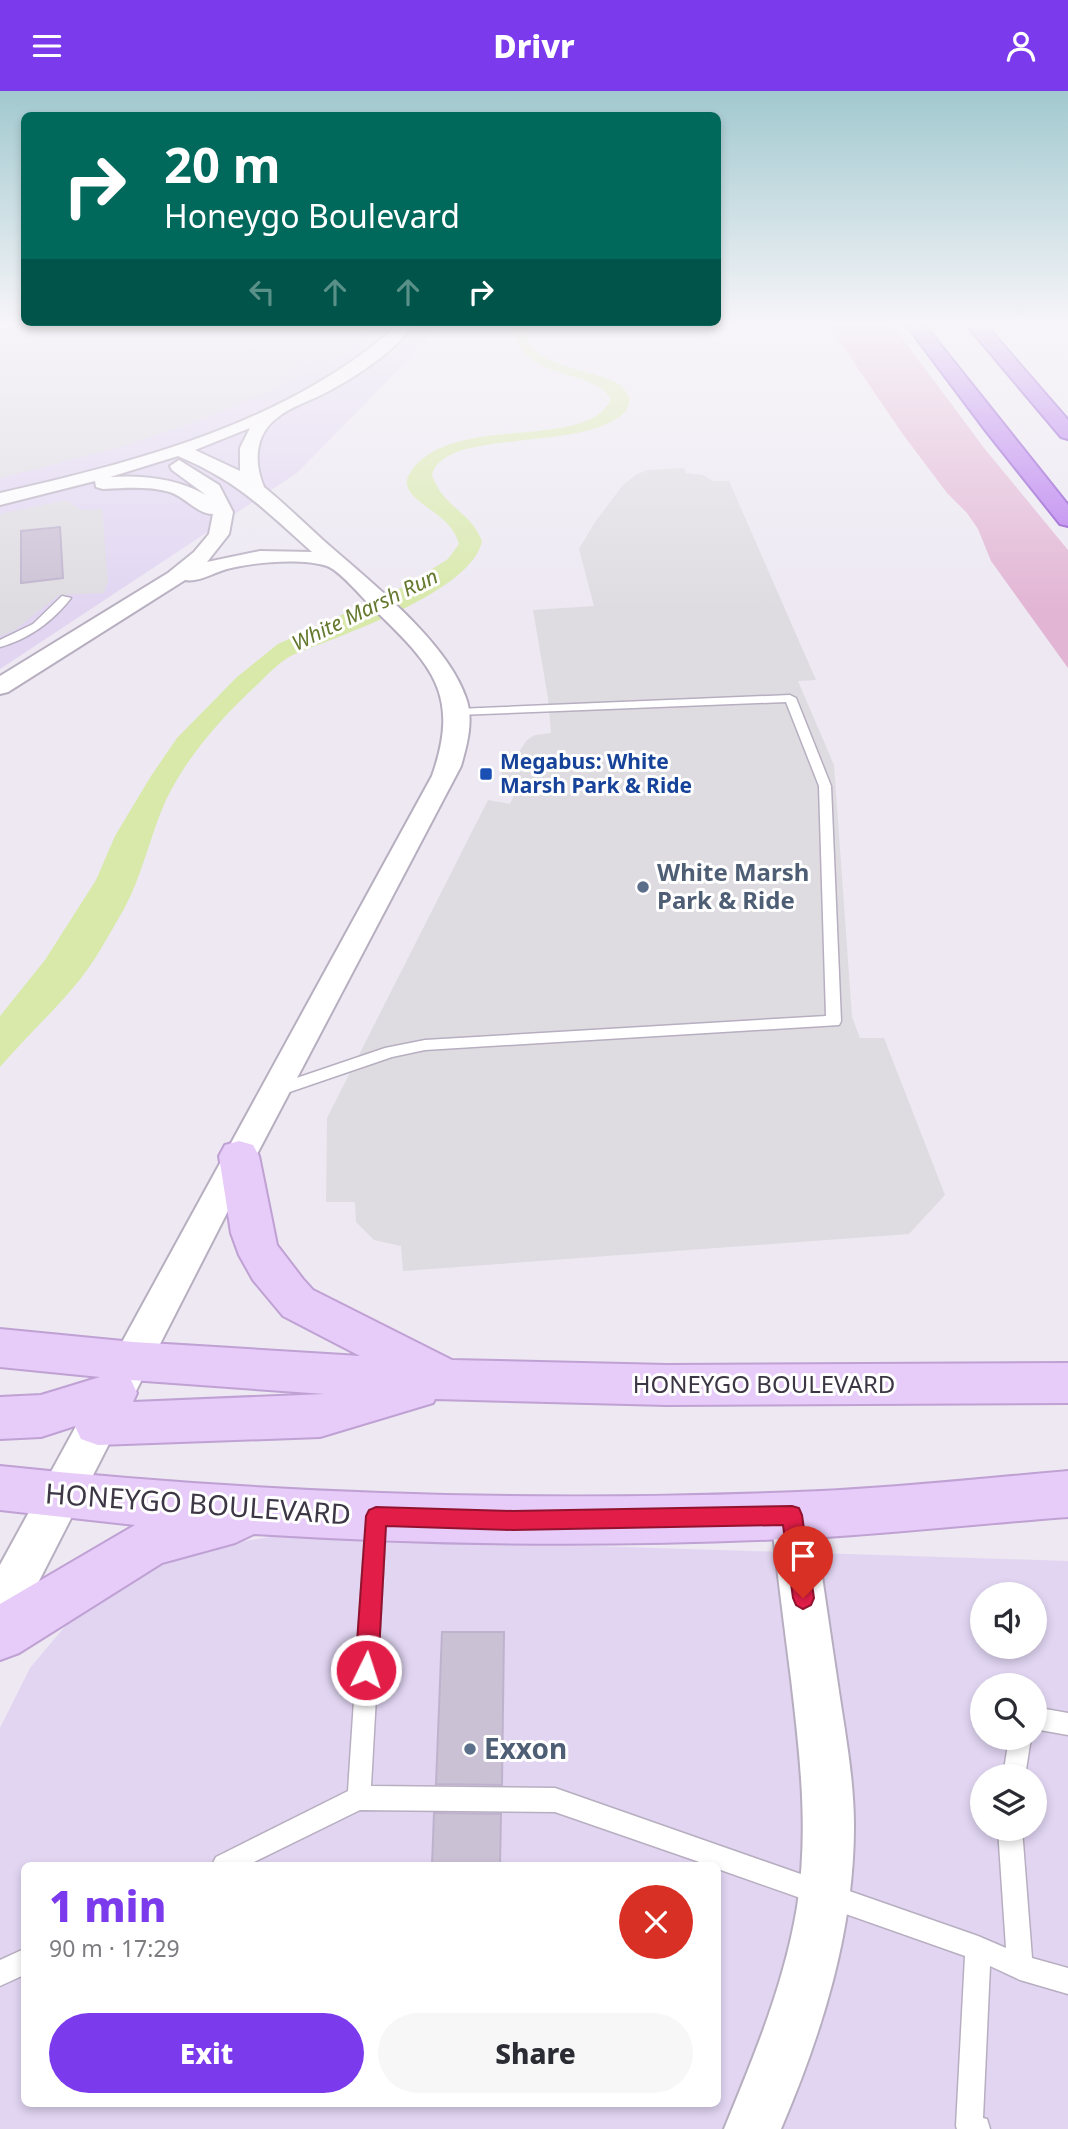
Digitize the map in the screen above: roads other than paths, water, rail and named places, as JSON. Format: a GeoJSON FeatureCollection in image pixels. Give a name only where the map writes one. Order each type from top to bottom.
{"type":"FeatureCollection","features":[{"type":"Feature","properties":{"kind":"highway"},"geometry":{"type":"LineString","coordinates":[[986,418],[1068,519]]}},
{"type":"Feature","properties":{"kind":"highway"},"geometry":{"type":"LineString","coordinates":[[1055,418],[1068,433]]}},
{"type":"Feature","properties":{"kind":"main road"},"geometry":{"type":"LineString","coordinates":[[239,1156],[247,1206],[260,1254],[298,1303],[449,1380]]}},
{"type":"Feature","properties":{"kind":"main road","name":"HONEYGO BOULEVARD"},"geometry":{"type":"LineString","coordinates":[[0,1348],[114,1393],[449,1380],[776,1388],[1068,1383]]}},
{"type":"Feature","properties":{"kind":"main road"},"geometry":{"type":"LineString","coordinates":[[0,1418],[41,1416],[114,1393],[320,1416],[449,1380]]}},
{"type":"Feature","properties":{"kind":"main road","name":"HONEYGO BOULEVARD"},"geometry":{"type":"LineString","coordinates":[[0,1488],[60,1496],[277,1511],[513,1521],[792,1515],[1068,1494]]}},
{"type":"Feature","properties":{"kind":"main road"},"geometry":{"type":"LineString","coordinates":[[0,1634],[151,1542],[277,1511]]}},
{"type":"Feature","properties":{"kind":"street"},"geometry":{"type":"LineString","coordinates":[[7,498],[178,449],[256,418]]}},
{"type":"Feature","properties":{"kind":"street"},"geometry":{"type":"LineString","coordinates":[[255,489],[246,465],[247,453],[250,442],[268,418]]}},
{"type":"Feature","properties":{"kind":"street"},"geometry":{"type":"LineString","coordinates":[[0,1610],[239,1156],[445,776],[456,734],[457,712],[448,682],[408,633],[351,576],[255,489],[229,473],[178,449]]}},
{"type":"Feature","properties":{"kind":"street"},"geometry":{"type":"LineString","coordinates":[[0,687],[55,650],[164,585],[213,547],[223,524],[223,511],[212,488],[191,472],[158,455]]}},
{"type":"Feature","properties":{"kind":"street"},"geometry":{"type":"LineString","coordinates":[[7,498],[104,483],[164,485],[191,494],[204,502],[223,524]]}},
{"type":"Feature","properties":{"kind":"street"},"geometry":{"type":"LineString","coordinates":[[164,585],[213,565],[244,558],[280,554],[333,561]]}},
{"type":"Feature","properties":{"kind":"street"},"geometry":{"type":"LineString","coordinates":[[752,2129],[779,2071],[803,2004],[824,1893],[829,1828],[826,1764],[792,1515]]}},
{"type":"Feature","properties":{"kind":"lane"},"geometry":{"type":"LineString","coordinates":[[0,644],[24,635],[54,613],[66,598]]}},
{"type":"Feature","properties":{"kind":"lane"},"geometry":{"type":"LineString","coordinates":[[275,1091],[405,1048],[834,1021],[825,786],[790,698],[457,712]]}},
{"type":"Feature","properties":{"kind":"lane"},"geometry":{"type":"LineString","coordinates":[[359,1798],[376,1516]]}},
{"type":"Feature","properties":{"kind":"lane"},"geometry":{"type":"LineString","coordinates":[[1047,1720],[1068,1724]]}},
{"type":"Feature","properties":{"kind":"lane"},"geometry":{"type":"LineString","coordinates":[[230,1862],[359,1798],[555,1800],[978,1948],[1020,1967],[1068,1981]]}},
{"type":"Feature","properties":{"kind":"lane"},"geometry":{"type":"LineString","coordinates":[[1011,1841],[1020,1967]]}},
{"type":"Feature","properties":{"kind":"lane"},"geometry":{"type":"LineString","coordinates":[[977,2129],[969,2126],[978,1948]]}},
{"type":"Feature","properties":{"kind":"lane"},"geometry":{"type":"LineString","coordinates":[[0,1973],[21,1963]]}},
{"type":"Feature","properties":{"kind":"water","name":"White Marsh Run"},"geometry":{"type":"Polygon","coordinates":[[[591,418],[615,418],[582,432],[462,450],[442,460],[432,475],[437,486],[477,530],[482,541],[473,560],[455,578],[401,610],[290,657],[275,667],[232,709],[195,752],[166,800],[131,896],[93,961],[80,980],[0,1067],[0,1016],[45,960],[96,880],[115,836],[177,738],[237,677],[278,644],[405,586],[448,559],[459,544],[448,525],[410,492],[407,480],[415,466],[436,450],[462,441],[577,424],[591,418]]]}},
{"type":"Feature","properties":{"kind":"place","name":"Megabus: White Marsh Park & Ride"},"geometry":{"type":"Point","coordinates":[486,774]}},
{"type":"Feature","properties":{"kind":"place","name":"White Marsh Park & Ride"},"geometry":{"type":"Point","coordinates":[643,887]}},
{"type":"Feature","properties":{"kind":"place","name":"Exxon"},"geometry":{"type":"Point","coordinates":[470,1749]}}]}
